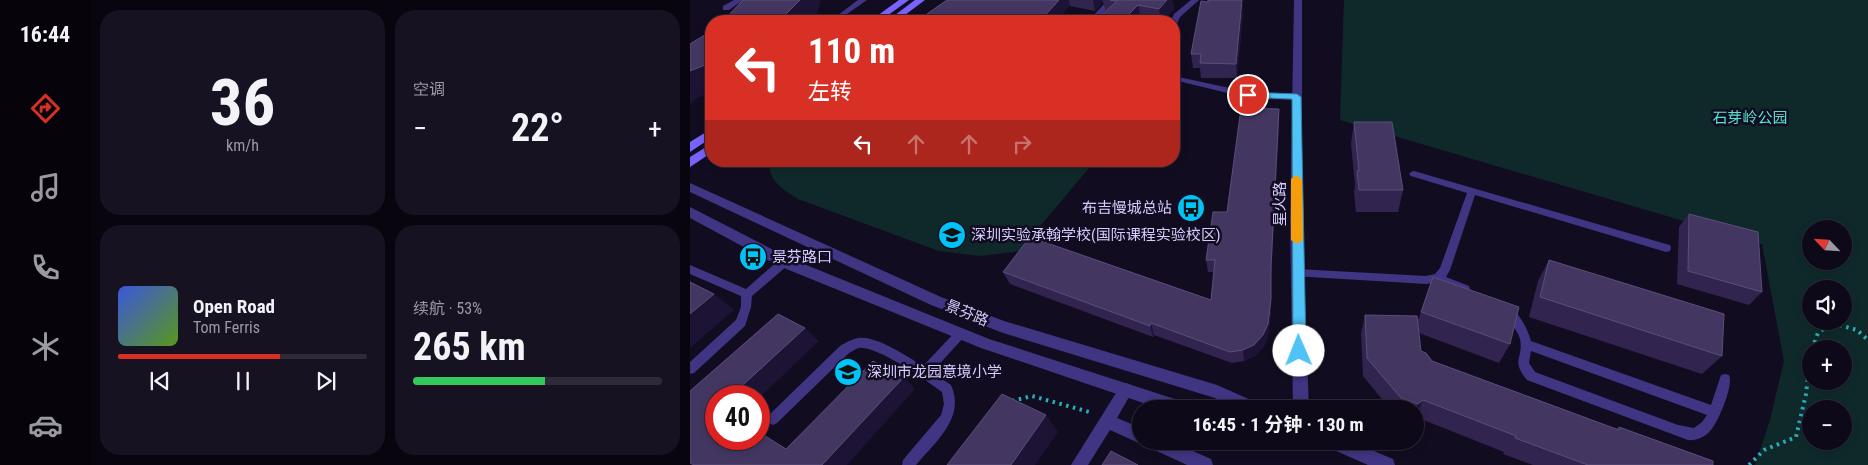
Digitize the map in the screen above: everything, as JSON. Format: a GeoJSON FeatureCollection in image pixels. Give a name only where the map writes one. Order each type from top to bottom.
{"type":"FeatureCollection","features":[{"type":"Feature","properties":{"kind":"main road"},"geometry":{"type":"LineString","coordinates":[[883,15],[905,0]]}},
{"type":"Feature","properties":{"kind":"main road"},"geometry":{"type":"LineString","coordinates":[[900,15],[921,0]]}},
{"type":"Feature","properties":{"kind":"main road"},"geometry":{"type":"LineString","coordinates":[[690,148],[705,137]]}},
{"type":"Feature","properties":{"kind":"main road"},"geometry":{"type":"LineString","coordinates":[[690,163],[705,152]]}},
{"type":"Feature","properties":{"kind":"street","name":"星火路"},"geometry":{"type":"LineString","coordinates":[[1298,0],[1298,273],[1301,400]]}},
{"type":"Feature","properties":{"kind":"street","name":"景芬路"},"geometry":{"type":"LineString","coordinates":[[690,188],[936,300],[1003,327],[1217,392],[1235,400]]}},
{"type":"Feature","properties":{"kind":"street","name":"景芬路"},"geometry":{"type":"LineString","coordinates":[[690,212],[784,262],[986,344],[1157,400]]}},
{"type":"Feature","properties":{"kind":"street"},"geometry":{"type":"LineString","coordinates":[[1080,465],[1126,390]]}},
{"type":"Feature","properties":{"kind":"street"},"geometry":{"type":"LineString","coordinates":[[1109,418],[1132,431]]}},
{"type":"Feature","properties":{"kind":"street"},"geometry":{"type":"LineString","coordinates":[[1172,450],[1205,465]]}},
{"type":"Feature","properties":{"kind":"street"},"geometry":{"type":"LineString","coordinates":[[1352,450],[1387,465]]}},
{"type":"Feature","properties":{"kind":"lane"},"geometry":{"type":"LineString","coordinates":[[726,8],[739,0]]}},
{"type":"Feature","properties":{"kind":"lane"},"geometry":{"type":"LineString","coordinates":[[842,15],[863,0]]}},
{"type":"Feature","properties":{"kind":"lane"},"geometry":{"type":"LineString","coordinates":[[1097,15],[1112,0]]}},
{"type":"Feature","properties":{"kind":"lane"},"geometry":{"type":"LineString","coordinates":[[1178,15],[1195,0]]}},
{"type":"Feature","properties":{"kind":"lane"},"geometry":{"type":"LineString","coordinates":[[1180,79],[1248,95],[1297,97]]}},
{"type":"Feature","properties":{"kind":"lane"},"geometry":{"type":"LineString","coordinates":[[1414,174],[1666,248]]}},
{"type":"Feature","properties":{"kind":"lane"},"geometry":{"type":"LineString","coordinates":[[1438,278],[1445,270],[1472,191]]}},
{"type":"Feature","properties":{"kind":"lane"},"geometry":{"type":"LineString","coordinates":[[690,369],[741,323],[746,307],[747,294],[784,262]]}},
{"type":"Feature","properties":{"kind":"lane"},"geometry":{"type":"LineString","coordinates":[[690,269],[747,294]]}},
{"type":"Feature","properties":{"kind":"lane"},"geometry":{"type":"LineString","coordinates":[[1298,273],[1426,280],[1438,278],[1480,295]]}},
{"type":"Feature","properties":{"kind":"lane"},"geometry":{"type":"LineString","coordinates":[[1497,302],[1522,330],[1526,344],[1522,360],[1524,369],[1531,376],[1660,424],[1694,434],[1703,430],[1714,412],[1725,379]]}},
{"type":"Feature","properties":{"kind":"lane"},"geometry":{"type":"LineString","coordinates":[[925,372],[961,333]]}},
{"type":"Feature","properties":{"kind":"lane"},"geometry":{"type":"LineString","coordinates":[[773,419],[844,350],[858,343],[869,343],[925,372],[947,388],[950,404],[946,418],[908,465]]}},
{"type":"Feature","properties":{"kind":"lane"},"geometry":{"type":"LineString","coordinates":[[1526,344],[1714,412]]}},
{"type":"Feature","properties":{"kind":"path"},"geometry":{"type":"LineString","coordinates":[[1815,340],[1818,333],[1832,322],[1845,325],[1864,334],[1868,340]]}},
{"type":"Feature","properties":{"kind":"path"},"geometry":{"type":"LineString","coordinates":[[1749,465],[1754,458],[1777,442],[1796,437],[1806,390]]}},
{"type":"Feature","properties":{"kind":"path"},"geometry":{"type":"LineString","coordinates":[[1008,403],[1016,398],[1032,396],[1109,418]]}},
{"type":"Feature","properties":{"kind":"green space","name":"石芽岭公园"},"geometry":{"type":"Polygon","coordinates":[[[1344,0],[1868,0],[1868,465],[1755,465],[1770,420],[1784,361],[1762,244],[1340,120],[1344,0]]]}},
{"type":"Feature","properties":{"kind":"green space","name":"深圳实验承翰学校(国际课程实验校区)"},"geometry":{"type":"Polygon","coordinates":[[[1090,167],[1019,251],[981,256],[939,251],[798,199],[778,184],[771,174],[770,168],[1090,167]]]}},
{"type":"Feature","properties":{"kind":"building"},"geometry":{"type":"Polygon","coordinates":[[[743,0],[800,0],[785,15],[729,15],[743,0]]]}},
{"type":"Feature","properties":{"kind":"building"},"geometry":{"type":"Polygon","coordinates":[[[947,0],[1059,0],[1045,15],[925,15],[947,0]]]}},
{"type":"Feature","properties":{"kind":"building"},"geometry":{"type":"Polygon","coordinates":[[[1110,0],[1167,0],[1159,9],[1138,5],[1128,15],[1102,15],[1117,1],[1110,0]]]}},
{"type":"Feature","properties":{"kind":"building"},"geometry":{"type":"Polygon","coordinates":[[[1208,0],[1242,0],[1236,64],[1200,63],[1201,54],[1191,54],[1201,1],[1208,2],[1208,0]]]}},
{"type":"Feature","properties":{"kind":"building"},"geometry":{"type":"Polygon","coordinates":[[[705,35],[705,65],[690,71],[690,44],[705,35]]]}},
{"type":"Feature","properties":{"kind":"building"},"geometry":{"type":"Polygon","coordinates":[[[1241,108],[1279,109],[1271,299],[1268,324],[1263,335],[1254,345],[1243,350],[1230,352],[1151,323],[1150,326],[1003,272],[1030,237],[1211,300],[1215,260],[1206,260],[1213,212],[1227,212],[1241,108]]]}},
{"type":"Feature","properties":{"kind":"building"},"geometry":{"type":"Polygon","coordinates":[[[1354,122],[1392,122],[1403,190],[1359,190],[1354,122]]]}},
{"type":"Feature","properties":{"kind":"building"},"geometry":{"type":"Polygon","coordinates":[[[1689,214],[1758,232],[1762,292],[1688,271],[1689,214]]]}},
{"type":"Feature","properties":{"kind":"building"},"geometry":{"type":"Polygon","coordinates":[[[1549,260],[1724,314],[1722,356],[1540,297],[1549,260]]]}},
{"type":"Feature","properties":{"kind":"building"},"geometry":{"type":"Polygon","coordinates":[[[1433,277],[1519,307],[1510,344],[1421,312],[1433,277]]]}},
{"type":"Feature","properties":{"kind":"building"},"geometry":{"type":"Polygon","coordinates":[[[690,282],[714,294],[690,314],[690,282]]]}},
{"type":"Feature","properties":{"kind":"building"},"geometry":{"type":"Polygon","coordinates":[[[778,314],[805,328],[743,385],[705,385],[705,450],[770,450],[770,439],[786,449],[873,361],[904,377],[822,465],[694,465],[690,463],[690,391],[778,314]]]}},
{"type":"Feature","properties":{"kind":"building"},"geometry":{"type":"Polygon","coordinates":[[[1365,315],[1417,316],[1421,351],[1426,353],[1432,361],[1619,430],[1619,427],[1713,461],[1713,465],[1588,465],[1515,438],[1516,436],[1424,400],[1407,400],[1401,398],[1367,358],[1365,315]]]}},
{"type":"Feature","properties":{"kind":"building"},"geometry":{"type":"Polygon","coordinates":[[[1002,394],[1046,415],[1011,465],[947,465],[1002,394]]]}},
{"type":"Feature","properties":{"kind":"building"},"geometry":{"type":"Polygon","coordinates":[[[1111,451],[1138,465],[1102,465],[1111,451]]]}},
{"type":"Feature","properties":{"kind":"slow traffic"},"geometry":{"type":"LineString","coordinates":[[1296,179],[1297,240]]}},
{"type":"Feature","properties":{"kind":"place","name":"布吉慢城总站"},"geometry":{"type":"Point","coordinates":[1191,208]}},
{"type":"Feature","properties":{"kind":"place","name":"深圳实验承翰学校(国际课程实验校区)"},"geometry":{"type":"Point","coordinates":[952,235]}},
{"type":"Feature","properties":{"kind":"place","name":"景芬路口"},"geometry":{"type":"Point","coordinates":[753,257]}},
{"type":"Feature","properties":{"kind":"place","name":"深圳市龙园意境小学"},"geometry":{"type":"Point","coordinates":[848,372]}},
{"type":"Feature","properties":{"kind":"route"},"geometry":{"type":"LineString","coordinates":[[1248,95],[1297,97],[1296,222],[1299,351]]}}]}
